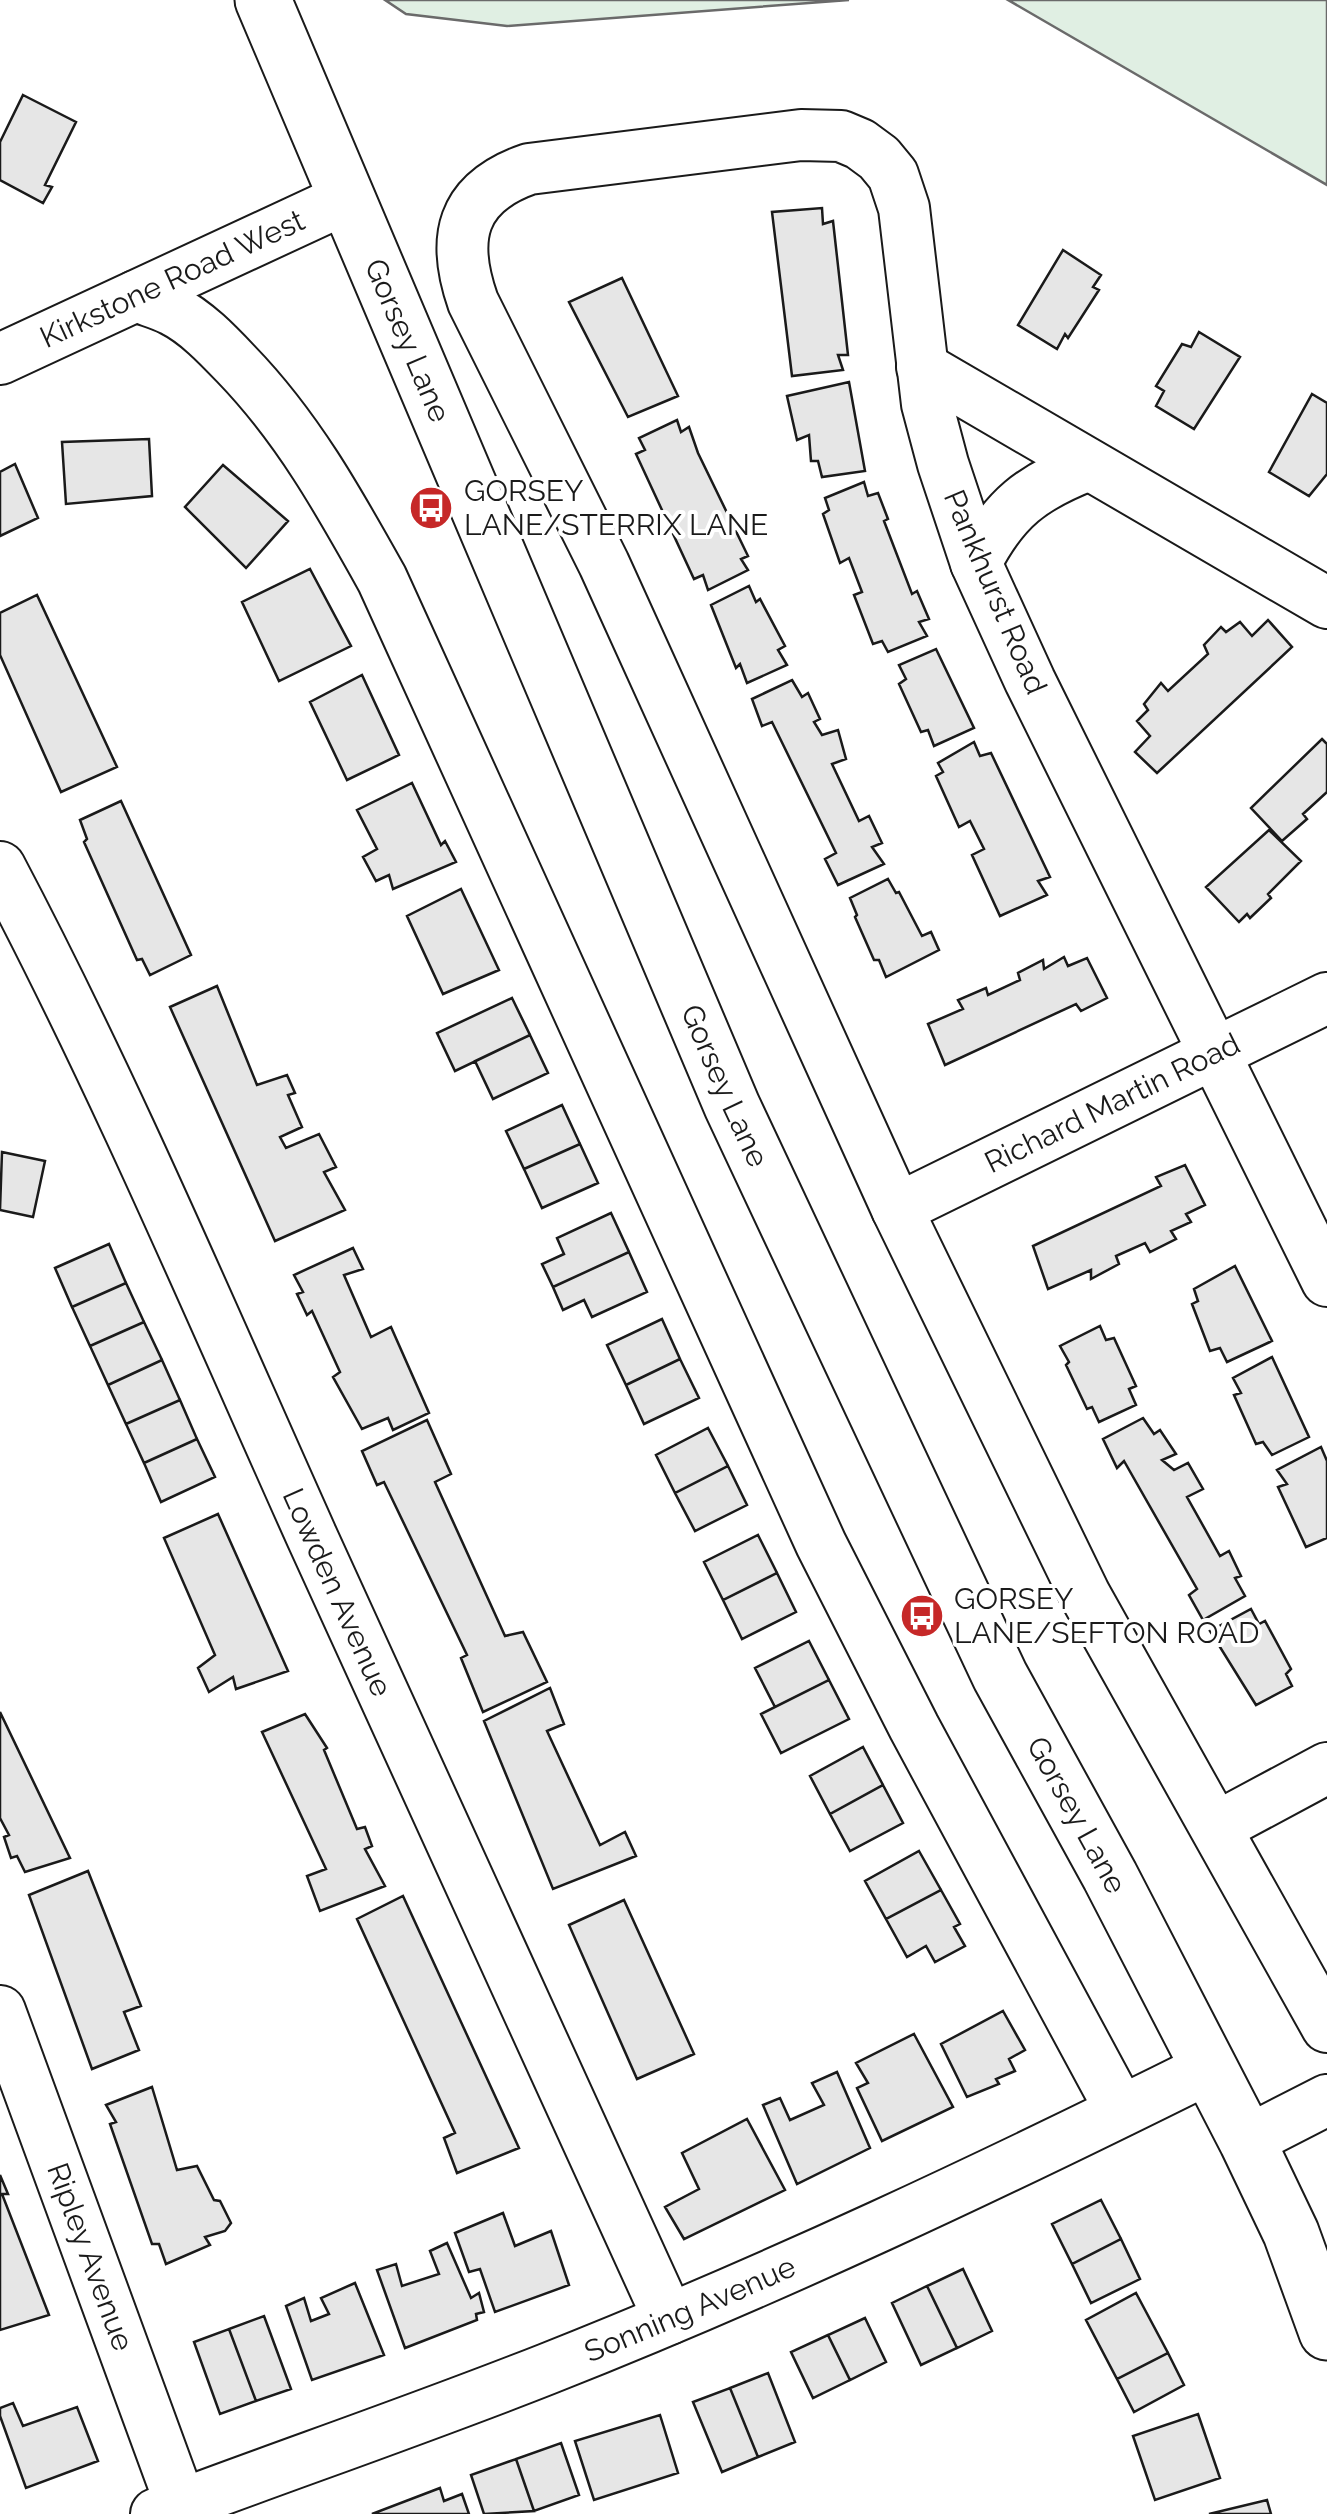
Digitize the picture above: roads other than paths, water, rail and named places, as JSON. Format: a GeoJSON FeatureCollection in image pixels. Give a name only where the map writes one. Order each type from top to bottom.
{"type":"FeatureCollection","features":[{"type":"Feature","properties":{"kind":"main road","name":"Gorsey Lane"},"geometry":{"type":"LineString","coordinates":[[264,0],[732,1106],[1000,1676],[1110,1876],[1247,2140],[1291,2233],[1327,2332]]}},
{"type":"Feature","properties":{"kind":"street","name":"Pankhurst Road"},"geometry":{"type":"LineString","coordinates":[[897,1210],[604,564],[472,302],[460,253],[461,233],[486,191],[504,178],[529,170],[800,135],[842,136],[879,158],[893,175],[904,208],[928,404],[976,563],[1030,681],[1327,1280]]}},
{"type":"Feature","properties":{"kind":"street","name":"Kirkstone Road West"},"geometry":{"type":"LineString","coordinates":[[0,359],[345,199]]}},
{"type":"Feature","properties":{"kind":"street"},"geometry":{"type":"LineString","coordinates":[[136,296],[174,310],[214,340],[263,392],[326,480],[382,579],[821,1544],[914,1727],[1122,2111]]}},
{"type":"Feature","properties":{"kind":"street"},"geometry":{"type":"LineString","coordinates":[[922,367],[1327,603]]}},
{"type":"Feature","properties":{"kind":"street"},"geometry":{"type":"LineString","coordinates":[[976,563],[994,528],[1024,498],[1055,478],[1089,464]]}},
{"type":"Feature","properties":{"kind":"street","name":"Lowden Avenue"},"geometry":{"type":"LineString","coordinates":[[0,867],[139,1148],[669,2319]]}},
{"type":"Feature","properties":{"kind":"street","name":"Richard Martin Road"},"geometry":{"type":"LineString","coordinates":[[897,1210],[1327,998]]}},
{"type":"Feature","properties":{"kind":"street"},"geometry":{"type":"LineString","coordinates":[[897,1210],[1084,1595],[1327,2027]]}},
{"type":"Feature","properties":{"kind":"street"},"geometry":{"type":"LineString","coordinates":[[1217,1826],[1327,1768]]}},
{"type":"Feature","properties":{"kind":"street","name":"Ripley Avenue"},"geometry":{"type":"LineString","coordinates":[[0,2011],[168,2509]]}},
{"type":"Feature","properties":{"kind":"street","name":"Sonning Avenue"},"geometry":{"type":"LineString","coordinates":[[168,2509],[545,2370],[669,2319],[1209,2068]]}},
{"type":"Feature","properties":{"kind":"street"},"geometry":{"type":"LineString","coordinates":[[1247,2140],[1327,2100]]}},
{"type":"Feature","properties":{"kind":"place","name":"GORSEY LANE/STERRIX LANE"},"geometry":{"type":"Point","coordinates":[431,508]}},
{"type":"Feature","properties":{"kind":"place","name":"GORSEY LANE/SEFTON ROAD"},"geometry":{"type":"Point","coordinates":[922,1616]}}]}
